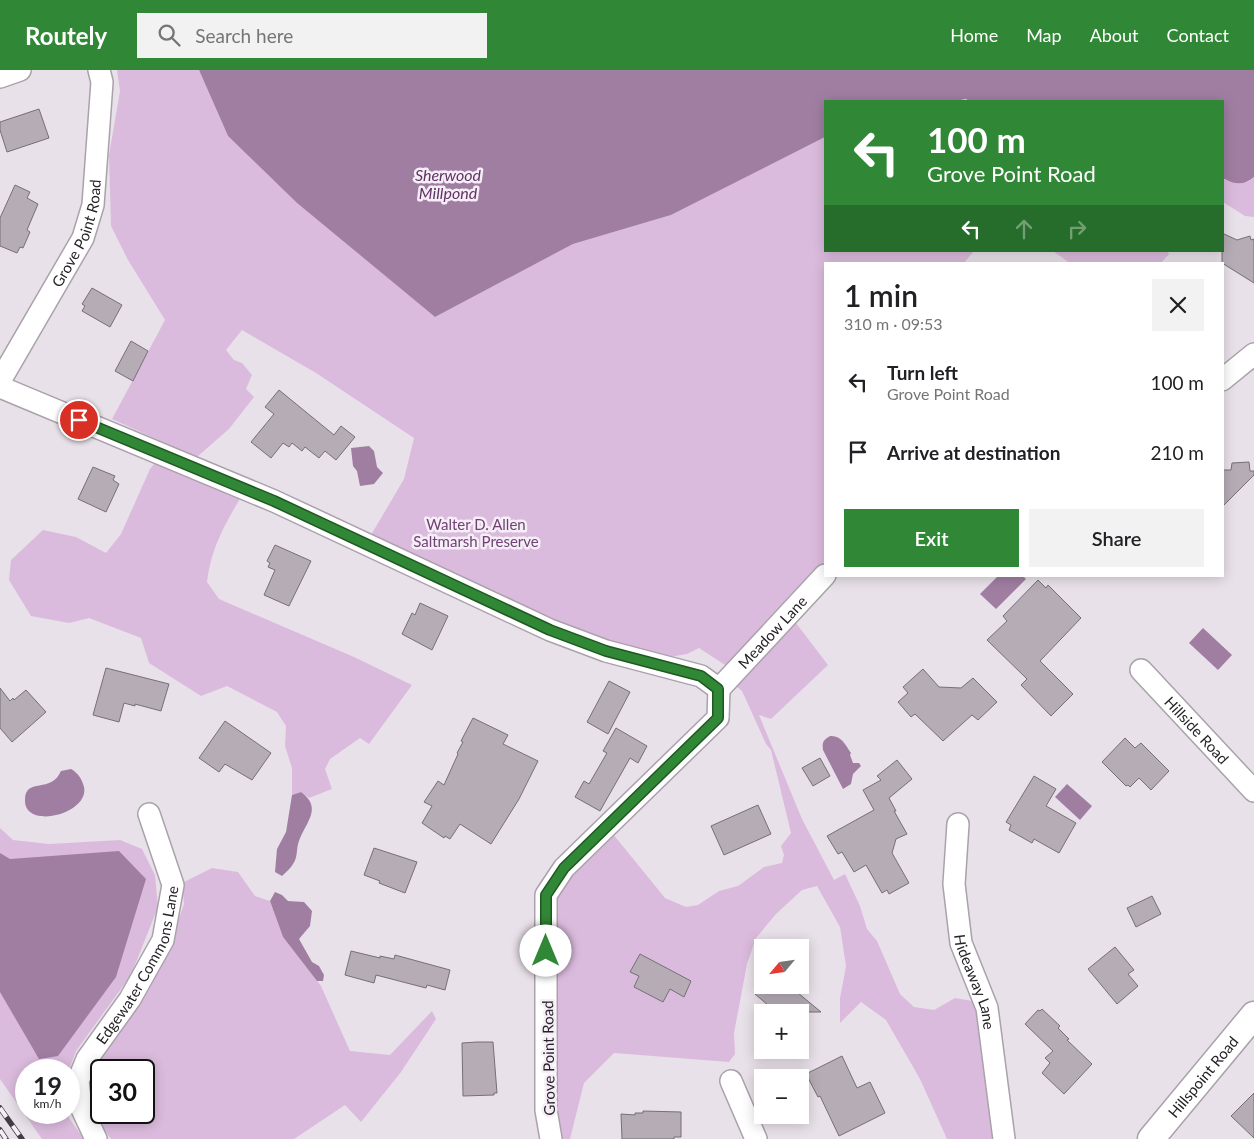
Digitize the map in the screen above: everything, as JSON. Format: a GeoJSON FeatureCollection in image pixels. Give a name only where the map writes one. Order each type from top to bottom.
{"type":"FeatureCollection","features":[{"type":"Feature","properties":{"kind":"street"},"geometry":{"type":"LineString","coordinates":[[0,78],[20,70]]}},
{"type":"Feature","properties":{"kind":"street","name":"Grove Point Road"},"geometry":{"type":"LineString","coordinates":[[0,381],[83,238],[93,205],[97,166],[102,82],[99,70]]}},
{"type":"Feature","properties":{"kind":"street"},"geometry":{"type":"LineString","coordinates":[[1224,378],[1254,354]]}},
{"type":"Feature","properties":{"kind":"street"},"geometry":{"type":"LineString","coordinates":[[0,387],[274,501],[550,630],[606,651],[701,676],[718,689]]}},
{"type":"Feature","properties":{"kind":"street","name":"Meadow Lane"},"geometry":{"type":"LineString","coordinates":[[718,689],[824,576]]}},
{"type":"Feature","properties":{"kind":"street","name":"Hillside Road"},"geometry":{"type":"LineString","coordinates":[[1141,670],[1254,791]]}},
{"type":"Feature","properties":{"kind":"street","name":"Grove Point Road"},"geometry":{"type":"LineString","coordinates":[[551,1139],[546,1110],[546,895],[564,868],[718,718],[718,689]]}},
{"type":"Feature","properties":{"kind":"street","name":"Edgewater Commons Lane"},"geometry":{"type":"LineString","coordinates":[[96,1139],[80,1107],[78,1082],[87,1059],[130,999],[163,940],[173,885],[149,814]]}},
{"type":"Feature","properties":{"kind":"street","name":"Hideaway Lane"},"geometry":{"type":"LineString","coordinates":[[958,824],[954,884],[960,938],[987,1008],[1004,1139]]}},
{"type":"Feature","properties":{"kind":"street","name":"Hillspoint Road"},"geometry":{"type":"LineString","coordinates":[[1151,1139],[1254,1015]]}},
{"type":"Feature","properties":{"kind":"street"},"geometry":{"type":"LineString","coordinates":[[731,1081],[756,1139]]}},
{"type":"Feature","properties":{"kind":"green space","name":"Walter D. Allen Saltmarsh Preserve"},"geometry":{"type":"Polygon","coordinates":[[[117,70],[199,70],[228,136],[297,203],[435,317],[573,244],[671,215],[824,138],[824,252],[973,252],[965,262],[824,262],[824,562],[783,606],[828,665],[771,719],[759,715],[802,819],[834,880],[845,874],[860,906],[867,929],[877,941],[900,994],[914,1007],[934,1010],[955,998],[978,1002],[1000,1139],[947,1139],[920,1079],[886,1020],[861,1002],[840,1023],[840,998],[846,966],[840,927],[817,886],[802,890],[776,914],[754,939],[747,964],[734,1033],[735,1054],[729,1062],[614,1053],[584,1083],[570,1139],[561,1139],[555,1099],[555,979],[557,893],[566,876],[613,834],[665,898],[686,907],[698,905],[719,891],[738,886],[764,867],[782,863],[784,855],[781,846],[791,833],[771,750],[766,744],[742,691],[737,687],[738,677],[728,667],[699,648],[687,654],[652,660],[608,645],[406,553],[371,535],[404,479],[414,438],[316,373],[242,330],[226,350],[234,360],[242,363],[252,375],[246,389],[254,397],[229,429],[198,456],[191,473],[241,497],[215,548],[207,582],[219,599],[354,657],[412,685],[369,744],[360,738],[330,759],[325,769],[332,789],[309,798],[301,792],[292,795],[292,768],[285,746],[286,726],[277,712],[227,686],[201,696],[149,663],[141,638],[89,618],[69,623],[31,616],[9,580],[11,560],[43,530],[76,537],[106,553],[121,534],[150,469],[169,445],[112,419],[165,320],[128,260],[111,226],[109,155],[120,91],[117,70]]]}},
{"type":"Feature","properties":{"kind":"green space"},"geometry":{"type":"Polygon","coordinates":[[[1254,177],[1254,217],[1245,216],[1224,203],[1224,179],[1248,182],[1254,177]]]}},
{"type":"Feature","properties":{"kind":"green space"},"geometry":{"type":"Polygon","coordinates":[[[1054,252],[1168,252],[1169,254],[1162,262],[1068,262],[1054,252]]]}},
{"type":"Feature","properties":{"kind":"green space"},"geometry":{"type":"Polygon","coordinates":[[[0,828],[13,840],[49,844],[120,840],[142,849],[155,875],[158,907],[131,975],[76,1051],[73,1059],[15,1059],[15,1100],[0,1079],[0,828]]]}},
{"type":"Feature","properties":{"kind":"green space"},"geometry":{"type":"Polygon","coordinates":[[[212,868],[238,872],[255,896],[270,901],[283,937],[321,986],[350,1051],[390,1055],[432,1011],[436,1019],[401,1072],[361,1122],[345,1105],[294,1139],[111,1139],[100,1124],[155,1124],[155,1059],[101,1059],[148,991],[166,957],[184,904],[182,883],[212,868]]]}},
{"type":"Feature","properties":{"kind":"green space"},"geometry":{"type":"Polygon","coordinates":[[[32,1124],[73,1124],[84,1139],[42,1139],[32,1124]]]}},
{"type":"Feature","properties":{"kind":"water","name":"Sherwood Millpond"},"geometry":{"type":"Polygon","coordinates":[[[199,70],[1254,70],[1254,177],[1247,182],[1232,182],[1224,179],[1224,100],[824,100],[824,138],[671,215],[573,244],[435,317],[297,203],[228,136],[199,70]]]}},
{"type":"Feature","properties":{"kind":"water"},"geometry":{"type":"Polygon","coordinates":[[[369,446],[374,451],[377,467],[383,473],[374,484],[360,486],[357,471],[353,466],[351,448],[369,446]]]}},
{"type":"Feature","properties":{"kind":"water"},"geometry":{"type":"Polygon","coordinates":[[[997,577],[1024,577],[1026,579],[996,609],[980,594],[997,577]]]}},
{"type":"Feature","properties":{"kind":"water"},"geometry":{"type":"Polygon","coordinates":[[[1203,628],[1232,655],[1218,670],[1189,643],[1203,628]]]}},
{"type":"Feature","properties":{"kind":"water"},"geometry":{"type":"Polygon","coordinates":[[[830,736],[837,737],[842,741],[851,753],[853,763],[859,763],[861,766],[853,774],[851,784],[843,789],[823,750],[824,742],[830,736]]]}},
{"type":"Feature","properties":{"kind":"water"},"geometry":{"type":"Polygon","coordinates":[[[71,769],[79,776],[84,787],[83,797],[77,805],[56,815],[44,816],[34,814],[27,809],[26,792],[34,787],[51,782],[57,778],[61,771],[71,769]]]}},
{"type":"Feature","properties":{"kind":"water"},"geometry":{"type":"Polygon","coordinates":[[[1067,784],[1092,806],[1080,820],[1055,797],[1067,784]]]}},
{"type":"Feature","properties":{"kind":"water"},"geometry":{"type":"Polygon","coordinates":[[[301,792],[308,798],[311,804],[311,815],[299,841],[295,862],[282,876],[275,872],[277,849],[286,832],[292,795],[301,792]]]}},
{"type":"Feature","properties":{"kind":"water"},"geometry":{"type":"Polygon","coordinates":[[[119,851],[146,879],[116,977],[58,1056],[39,1059],[0,992],[0,853],[10,859],[119,851]]]}},
{"type":"Feature","properties":{"kind":"water"},"geometry":{"type":"Polygon","coordinates":[[[275,892],[282,895],[288,901],[304,902],[312,911],[310,926],[299,939],[312,962],[319,966],[324,975],[323,981],[317,981],[283,937],[270,901],[275,892]]]}},
{"type":"Feature","properties":{"kind":"building"},"geometry":{"type":"Polygon","coordinates":[[[39,109],[49,138],[7,152],[0,130],[0,122],[39,109]]]}},
{"type":"Feature","properties":{"kind":"building"},"geometry":{"type":"Polygon","coordinates":[[[15,185],[30,192],[27,198],[38,204],[27,230],[30,232],[23,248],[20,247],[17,253],[0,246],[0,218],[15,185]]]}},
{"type":"Feature","properties":{"kind":"building"},"geometry":{"type":"Polygon","coordinates":[[[1224,234],[1237,240],[1250,236],[1251,240],[1254,239],[1254,283],[1222,262],[1224,234]]]}},
{"type":"Feature","properties":{"kind":"building"},"geometry":{"type":"Polygon","coordinates":[[[92,288],[122,305],[110,327],[82,311],[85,306],[82,304],[92,288]]]}},
{"type":"Feature","properties":{"kind":"building"},"geometry":{"type":"Polygon","coordinates":[[[131,341],[148,351],[133,381],[115,371],[131,341]]]}},
{"type":"Feature","properties":{"kind":"building"},"geometry":{"type":"Polygon","coordinates":[[[279,390],[334,435],[341,426],[355,437],[336,460],[325,451],[319,458],[305,447],[302,451],[292,443],[289,447],[283,443],[271,458],[251,442],[274,414],[265,407],[279,390]]]}},
{"type":"Feature","properties":{"kind":"building"},"geometry":{"type":"Polygon","coordinates":[[[1249,462],[1250,471],[1254,471],[1254,475],[1224,505],[1224,470],[1231,470],[1232,463],[1249,462]]]}},
{"type":"Feature","properties":{"kind":"building"},"geometry":{"type":"Polygon","coordinates":[[[93,467],[115,476],[113,480],[119,484],[106,512],[78,499],[93,467]]]}},
{"type":"Feature","properties":{"kind":"building"},"geometry":{"type":"Polygon","coordinates":[[[275,545],[311,561],[289,606],[264,595],[275,570],[268,567],[270,563],[267,561],[275,545]]]}},
{"type":"Feature","properties":{"kind":"building"},"geometry":{"type":"Polygon","coordinates":[[[1038,580],[1046,588],[1048,585],[1081,618],[1040,661],[1073,694],[1051,716],[1021,685],[1027,679],[987,640],[1007,621],[1003,616],[1038,580]]]}},
{"type":"Feature","properties":{"kind":"building"},"geometry":{"type":"Polygon","coordinates":[[[420,603],[448,616],[432,650],[402,634],[412,613],[415,615],[420,603]]]}},
{"type":"Feature","properties":{"kind":"building"},"geometry":{"type":"Polygon","coordinates":[[[106,668],[169,684],[161,711],[124,703],[119,722],[93,715],[106,668]]]}},
{"type":"Feature","properties":{"kind":"building"},"geometry":{"type":"Polygon","coordinates":[[[923,669],[939,687],[961,688],[973,678],[997,702],[978,720],[972,715],[943,741],[915,714],[911,717],[898,702],[908,693],[903,687],[923,669]]]}},
{"type":"Feature","properties":{"kind":"building"},"geometry":{"type":"Polygon","coordinates":[[[609,681],[630,692],[608,734],[587,722],[609,681]]]}},
{"type":"Feature","properties":{"kind":"building"},"geometry":{"type":"Polygon","coordinates":[[[0,688],[10,701],[26,690],[46,712],[12,742],[0,728],[0,688]]]}},
{"type":"Feature","properties":{"kind":"building"},"geometry":{"type":"Polygon","coordinates":[[[473,718],[508,735],[503,744],[538,761],[519,799],[491,844],[460,824],[450,839],[445,836],[444,838],[422,823],[432,806],[424,802],[438,781],[444,785],[463,742],[461,741],[473,718]]]}},
{"type":"Feature","properties":{"kind":"building"},"geometry":{"type":"Polygon","coordinates":[[[225,721],[271,753],[252,780],[225,764],[219,772],[199,758],[225,721]]]}},
{"type":"Feature","properties":{"kind":"building"},"geometry":{"type":"Polygon","coordinates":[[[616,728],[647,746],[638,763],[630,758],[600,811],[575,797],[584,781],[589,784],[607,753],[603,751],[616,728]]]}},
{"type":"Feature","properties":{"kind":"building"},"geometry":{"type":"Polygon","coordinates":[[[1125,738],[1135,748],[1141,743],[1169,771],[1151,790],[1139,778],[1130,787],[1126,786],[1102,762],[1125,738]]]}},
{"type":"Feature","properties":{"kind":"building"},"geometry":{"type":"Polygon","coordinates":[[[820,758],[830,776],[813,786],[802,768],[820,758]]]}},
{"type":"Feature","properties":{"kind":"building"},"geometry":{"type":"Polygon","coordinates":[[[897,760],[912,779],[889,798],[907,834],[896,839],[892,853],[909,883],[889,894],[887,890],[882,893],[866,865],[854,872],[842,852],[838,854],[827,836],[874,810],[863,790],[881,780],[877,776],[897,760]]]}},
{"type":"Feature","properties":{"kind":"building"},"geometry":{"type":"Polygon","coordinates":[[[1034,776],[1056,789],[1046,806],[1076,823],[1059,853],[1034,839],[1032,843],[1009,830],[1011,825],[1006,822],[1034,776]]]}},
{"type":"Feature","properties":{"kind":"building"},"geometry":{"type":"Polygon","coordinates":[[[758,805],[771,834],[724,855],[711,826],[758,805]]]}},
{"type":"Feature","properties":{"kind":"building"},"geometry":{"type":"Polygon","coordinates":[[[374,848],[417,862],[405,893],[364,875],[374,848]]]}},
{"type":"Feature","properties":{"kind":"building"},"geometry":{"type":"Polygon","coordinates":[[[1152,896],[1161,914],[1136,927],[1127,908],[1152,896]]]}},
{"type":"Feature","properties":{"kind":"building"},"geometry":{"type":"Polygon","coordinates":[[[1115,947],[1134,970],[1128,974],[1138,986],[1117,1004],[1088,969],[1115,947]]]}},
{"type":"Feature","properties":{"kind":"building"},"geometry":{"type":"Polygon","coordinates":[[[351,951],[380,958],[380,956],[394,959],[395,955],[450,970],[445,990],[427,985],[426,988],[376,975],[374,983],[345,975],[351,951]]]}},
{"type":"Feature","properties":{"kind":"building"},"geometry":{"type":"Polygon","coordinates":[[[640,954],[691,981],[684,997],[670,989],[663,1002],[634,987],[639,976],[630,972],[640,954]]]}},
{"type":"Feature","properties":{"kind":"building"},"geometry":{"type":"Polygon","coordinates":[[[755,994],[799,994],[821,1012],[809,1012],[809,1004],[767,1004],[755,994]]]}},
{"type":"Feature","properties":{"kind":"building"},"geometry":{"type":"Polygon","coordinates":[[[1042,1009],[1060,1026],[1058,1028],[1069,1039],[1067,1040],[1092,1064],[1064,1094],[1042,1073],[1050,1063],[1045,1058],[1053,1051],[1025,1024],[1038,1010],[1042,1009]]]}},
{"type":"Feature","properties":{"kind":"building"},"geometry":{"type":"Polygon","coordinates":[[[493,1042],[497,1093],[494,1093],[494,1095],[463,1096],[462,1043],[493,1042]]]}},
{"type":"Feature","properties":{"kind":"building"},"geometry":{"type":"Polygon","coordinates":[[[842,1056],[857,1088],[870,1082],[885,1113],[839,1136],[820,1096],[818,1097],[809,1080],[809,1072],[842,1056]]]}},
{"type":"Feature","properties":{"kind":"building"},"geometry":{"type":"Polygon","coordinates":[[[1254,1093],[1254,1138],[1231,1116],[1254,1093]]]}},
{"type":"Feature","properties":{"kind":"building"},"geometry":{"type":"Polygon","coordinates":[[[643,1111],[681,1112],[681,1137],[674,1137],[674,1139],[622,1139],[621,1114],[635,1115],[635,1113],[643,1113],[643,1111]]]}},
{"type":"Feature","properties":{"kind":"railway"},"geometry":{"type":"LineString","coordinates":[[0,1108],[22,1139]]}},
{"type":"Feature","properties":{"kind":"railway"},"geometry":{"type":"LineString","coordinates":[[0,1130],[6,1139]]}},
{"type":"Feature","properties":{"kind":"route"},"geometry":{"type":"LineString","coordinates":[[79,420],[274,501],[550,630],[606,651],[701,676],[718,689],[718,718],[564,868],[546,895],[546,951]]}}]}
